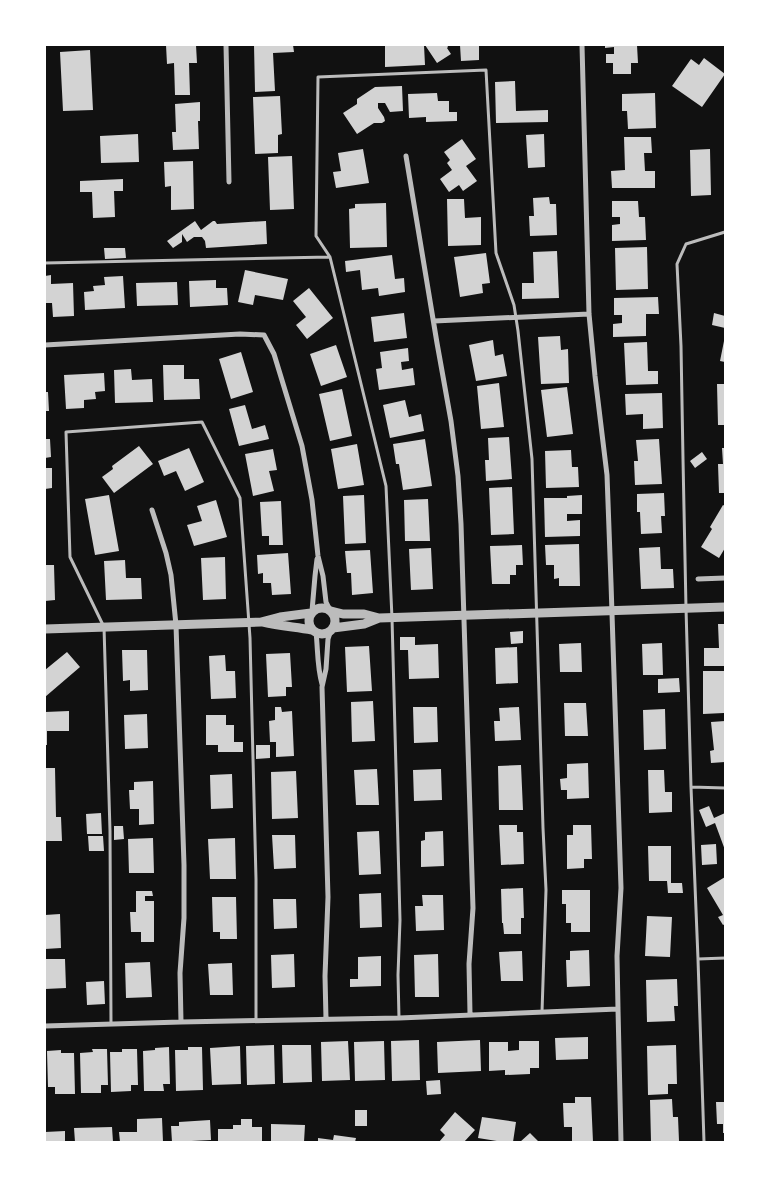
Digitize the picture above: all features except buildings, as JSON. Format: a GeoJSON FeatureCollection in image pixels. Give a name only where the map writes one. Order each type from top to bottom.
{"type":"FeatureCollection","features":[{"type":"Feature","properties":{"kind":"street"},"geometry":{"type":"LineString","coordinates":[[226,45],[230,182]]}},
{"type":"Feature","properties":{"kind":"street"},"geometry":{"type":"LineString","coordinates":[[582,45],[589,314],[607,475],[612,610],[621,888],[617,956],[621,1142]]}},
{"type":"Feature","properties":{"kind":"street"},"geometry":{"type":"LineString","coordinates":[[406,156],[451,421],[458,476],[473,908],[469,964],[470,1014]]}},
{"type":"Feature","properties":{"kind":"street"},"geometry":{"type":"LineString","coordinates":[[434,321],[589,314]]}},
{"type":"Feature","properties":{"kind":"street"},"geometry":{"type":"LineString","coordinates":[[45,345],[240,334],[264,335],[274,354],[302,446],[312,500],[318,556],[326,602],[335,619],[328,639],[326,668],[322,687]]}},
{"type":"Feature","properties":{"kind":"street"},"geometry":{"type":"LineString","coordinates":[[152,510],[172,575],[176,625],[184,882],[184,918],[180,973],[181,1022]]}},
{"type":"Feature","properties":{"kind":"street"},"geometry":{"type":"LineString","coordinates":[[318,556],[312,612],[309,616],[309,623],[314,631],[318,647],[318,672],[322,687],[328,896],[324,976],[326,1019]]}},
{"type":"Feature","properties":{"kind":"street"},"geometry":{"type":"LineString","coordinates":[[698,579],[725,578]]}},
{"type":"Feature","properties":{"kind":"street"},"geometry":{"type":"LineString","coordinates":[[261,622],[312,612],[322,607],[343,614],[364,614],[379,618],[392,618],[725,607]]}},
{"type":"Feature","properties":{"kind":"street"},"geometry":{"type":"LineString","coordinates":[[45,630],[261,622],[324,634],[332,629],[364,624],[379,618]]}},
{"type":"Feature","properties":{"kind":"street"},"geometry":{"type":"LineString","coordinates":[[45,1026],[400,1018],[618,1009]]}},
{"type":"Feature","properties":{"kind":"lane"},"geometry":{"type":"LineString","coordinates":[[400,1018],[398,975],[400,920],[392,618],[386,486],[330,257],[316,236],[318,77],[486,70],[496,253],[514,305],[532,459],[546,890],[542,1013]]}},
{"type":"Feature","properties":{"kind":"lane"},"geometry":{"type":"LineString","coordinates":[[704,1142],[691,787],[684,459],[677,264],[686,244],[725,232]]}},
{"type":"Feature","properties":{"kind":"lane"},"geometry":{"type":"LineString","coordinates":[[45,264],[330,257]]}},
{"type":"Feature","properties":{"kind":"lane"},"geometry":{"type":"LineString","coordinates":[[111,1024],[110,831],[104,627],[70,557],[66,432],[202,422],[240,498],[250,622],[256,879],[256,1021]]}},
{"type":"Feature","properties":{"kind":"lane"},"geometry":{"type":"LineString","coordinates":[[691,787],[725,788]]}},
{"type":"Feature","properties":{"kind":"lane"},"geometry":{"type":"LineString","coordinates":[[698,959],[725,958]]}}]}
